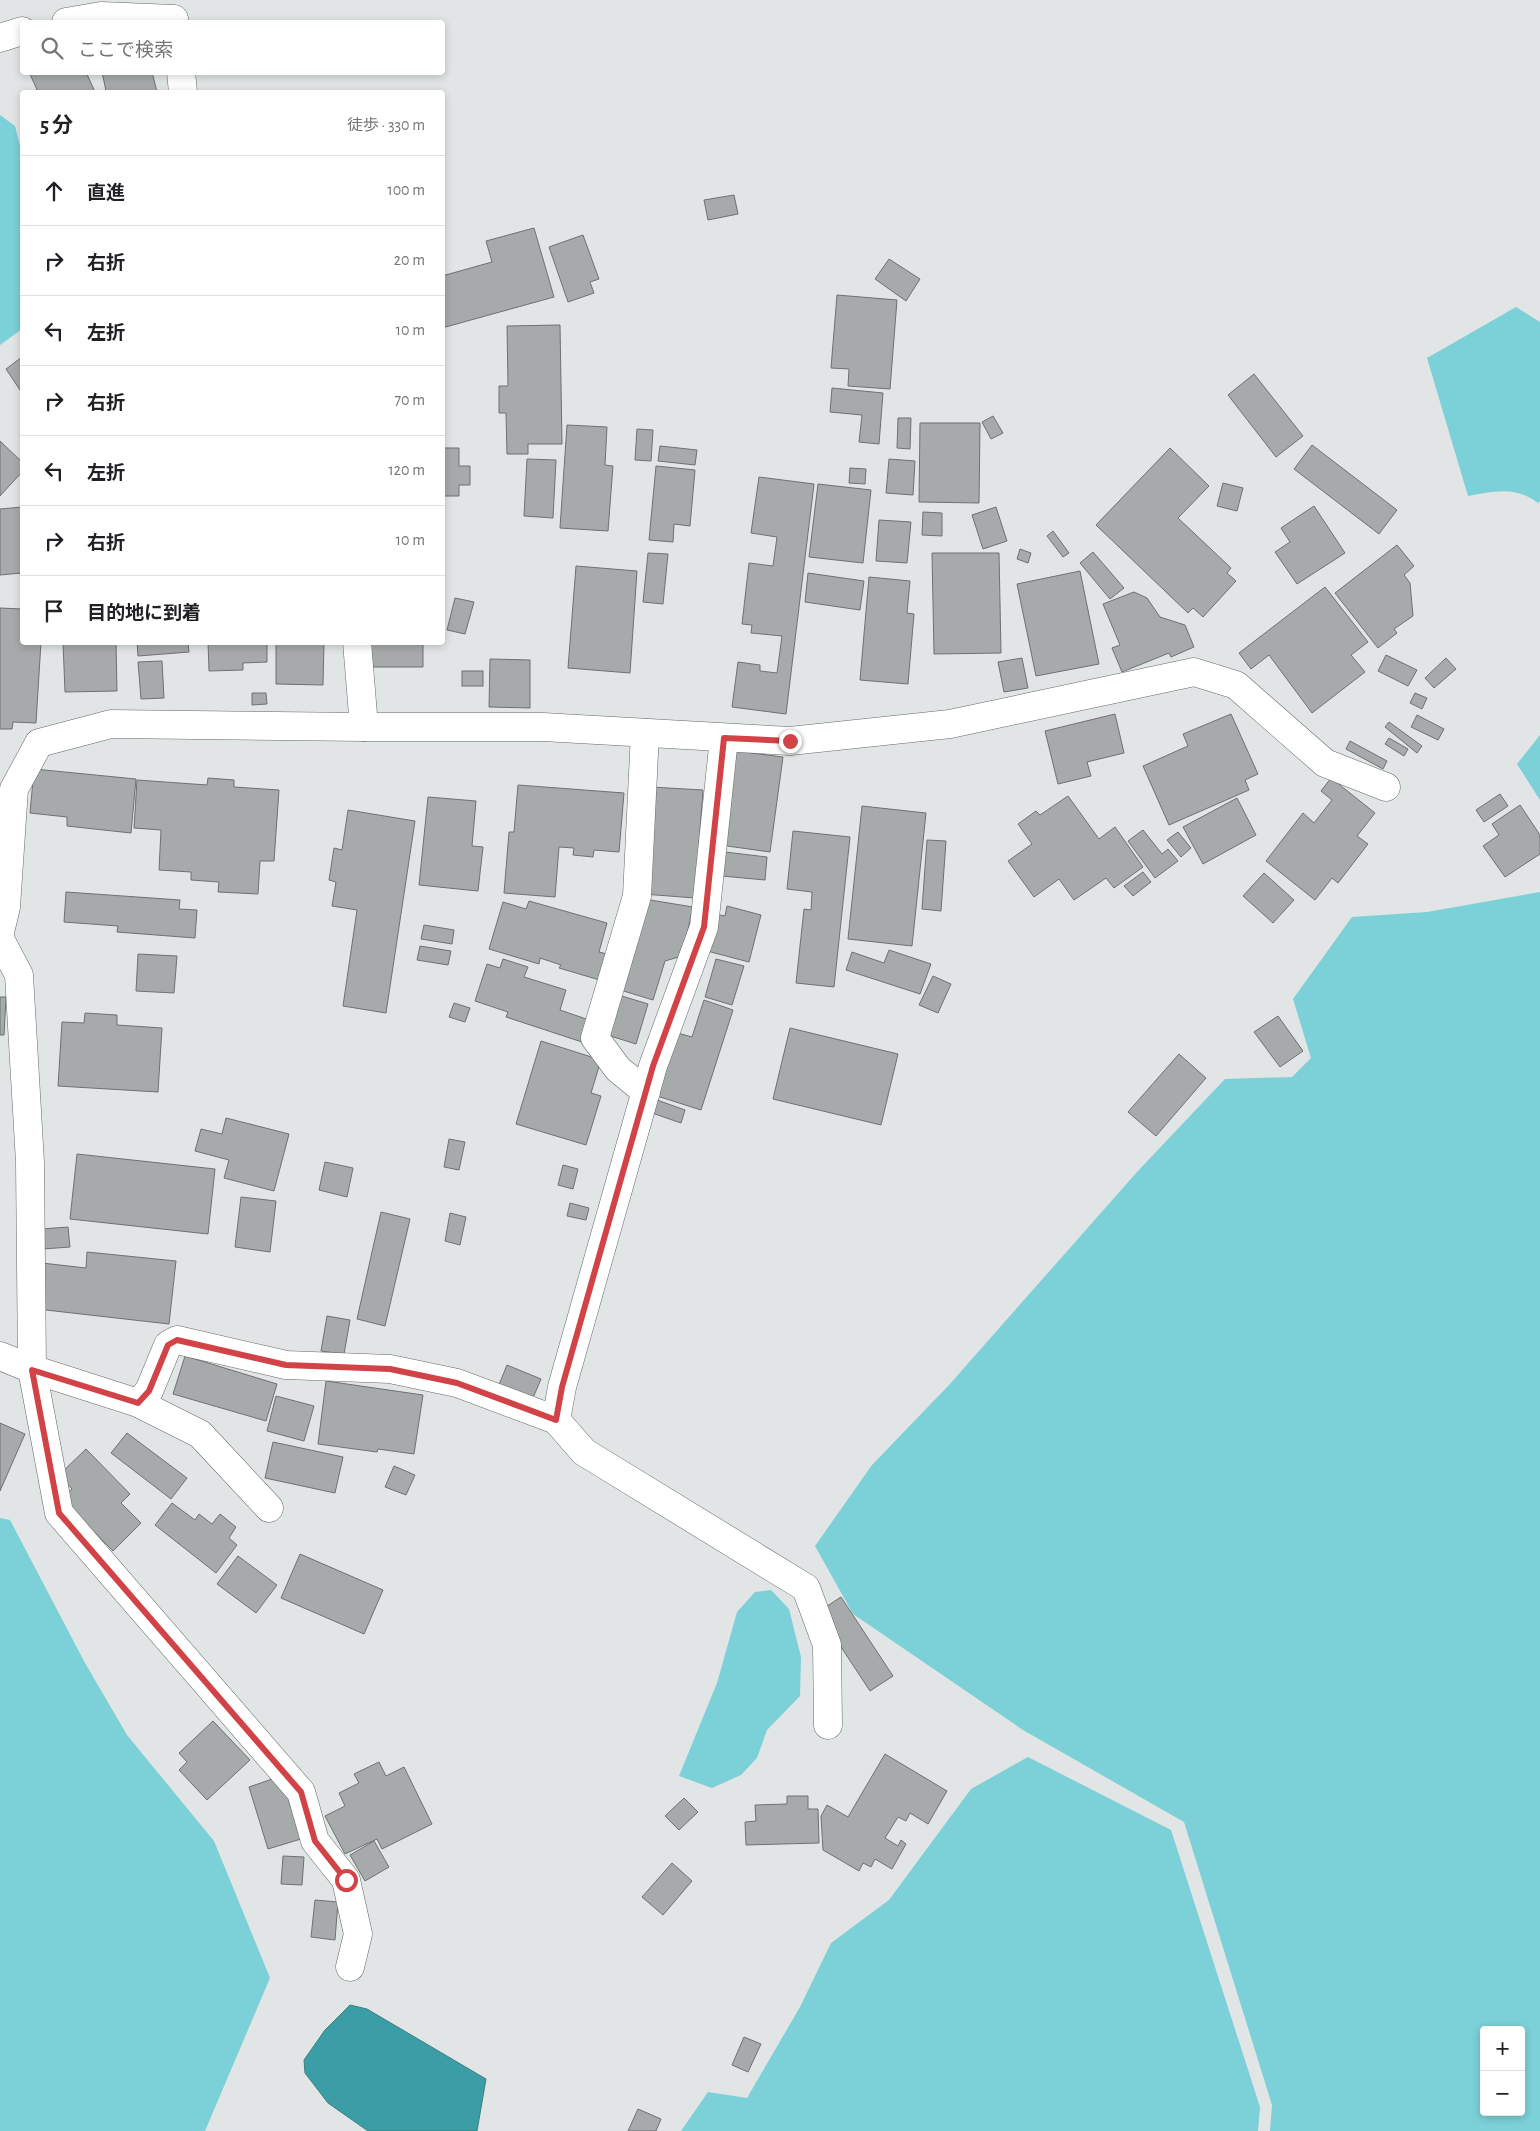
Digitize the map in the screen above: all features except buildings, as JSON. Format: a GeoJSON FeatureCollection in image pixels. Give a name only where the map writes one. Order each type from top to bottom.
{"type":"FeatureCollection","features":[{"type":"Feature","properties":{"kind":"street"},"geometry":{"type":"LineString","coordinates":[[78,20],[101,16],[173,11]]}},
{"type":"Feature","properties":{"kind":"street"},"geometry":{"type":"LineString","coordinates":[[0,38],[20,32]]}},
{"type":"Feature","properties":{"kind":"street"},"geometry":{"type":"LineString","coordinates":[[181,75],[183,90]]}},
{"type":"Feature","properties":{"kind":"street"},"geometry":{"type":"LineString","coordinates":[[357,645],[364,728]]}},
{"type":"Feature","properties":{"kind":"street"},"geometry":{"type":"LineString","coordinates":[[0,932],[6,907],[14,789],[39,743],[111,724],[364,728],[543,727],[790,741],[950,724],[1194,672],[1236,685],[1325,763],[1386,787]]}},
{"type":"Feature","properties":{"kind":"street"},"geometry":{"type":"LineString","coordinates":[[645,733],[637,896],[595,1038],[618,1069],[646,1092]]}},
{"type":"Feature","properties":{"kind":"street"},"geometry":{"type":"LineString","coordinates":[[556,1420],[562,1387],[646,1092],[704,927],[724,738]]}},
{"type":"Feature","properties":{"kind":"street"},"geometry":{"type":"LineString","coordinates":[[0,939],[19,975],[30,1162],[32,1370],[59,1513],[301,1792],[315,1841],[346,1880],[358,1934],[350,1967]]}},
{"type":"Feature","properties":{"kind":"street"},"geometry":{"type":"LineString","coordinates":[[138,1403],[149,1391],[168,1345],[177,1340],[286,1365],[390,1369],[457,1383],[556,1420],[584,1452],[806,1588],[827,1645],[828,1725]]}},
{"type":"Feature","properties":{"kind":"street"},"geometry":{"type":"LineString","coordinates":[[0,1356],[32,1370],[138,1403],[200,1434],[269,1508]]}},
{"type":"Feature","properties":{"kind":"shaded area"},"geometry":{"type":"Polygon","coordinates":[[[0,115],[15,126],[20,146],[20,330],[0,345],[0,115]]]}},
{"type":"Feature","properties":{"kind":"shaded area"},"geometry":{"type":"Polygon","coordinates":[[[1516,307],[1540,322],[1540,501],[1538,503],[1521,494],[1504,491],[1468,496],[1427,358],[1516,307]]]}},
{"type":"Feature","properties":{"kind":"shaded area"},"geometry":{"type":"Polygon","coordinates":[[[1540,735],[1540,800],[1517,764],[1540,735]]]}},
{"type":"Feature","properties":{"kind":"shaded area"},"geometry":{"type":"Polygon","coordinates":[[[1540,892],[1540,2131],[1270,2131],[1272,2105],[1184,1822],[1023,1730],[853,1614],[815,1546],[872,1465],[949,1385],[1137,1172],[1225,1079],[1292,1077],[1311,1058],[1293,999],[1352,917],[1427,912],[1540,892]]]}},
{"type":"Feature","properties":{"kind":"shaded area"},"geometry":{"type":"Polygon","coordinates":[[[0,1518],[10,1520],[85,1663],[127,1735],[214,1841],[270,1978],[205,2131],[0,2131],[0,1518]]]}},
{"type":"Feature","properties":{"kind":"shaded area"},"geometry":{"type":"Polygon","coordinates":[[[771,1590],[789,1609],[801,1657],[800,1696],[767,1730],[757,1758],[741,1775],[712,1788],[679,1776],[717,1683],[737,1612],[755,1592],[771,1590]]]}},
{"type":"Feature","properties":{"kind":"shaded area"},"geometry":{"type":"Polygon","coordinates":[[[1028,1757],[1171,1830],[1260,2107],[1258,2131],[681,2131],[708,2092],[747,2098],[800,2007],[831,1943],[889,1900],[971,1789],[1028,1757]]]}},
{"type":"Feature","properties":{"kind":"shaded area"},"geometry":{"type":"Polygon","coordinates":[[[350,2005],[367,2009],[486,2079],[477,2131],[368,2131],[328,2103],[305,2073],[304,2060],[325,2030],[350,2005]]]}},
{"type":"Feature","properties":{"kind":"route"},"geometry":{"type":"LineString","coordinates":[[346,1880],[315,1841],[301,1792],[59,1513],[32,1370],[138,1403],[149,1391],[168,1345],[177,1340],[286,1365],[390,1369],[457,1383],[556,1420],[562,1387],[653,1066],[704,927],[724,738],[790,741]]}}]}
